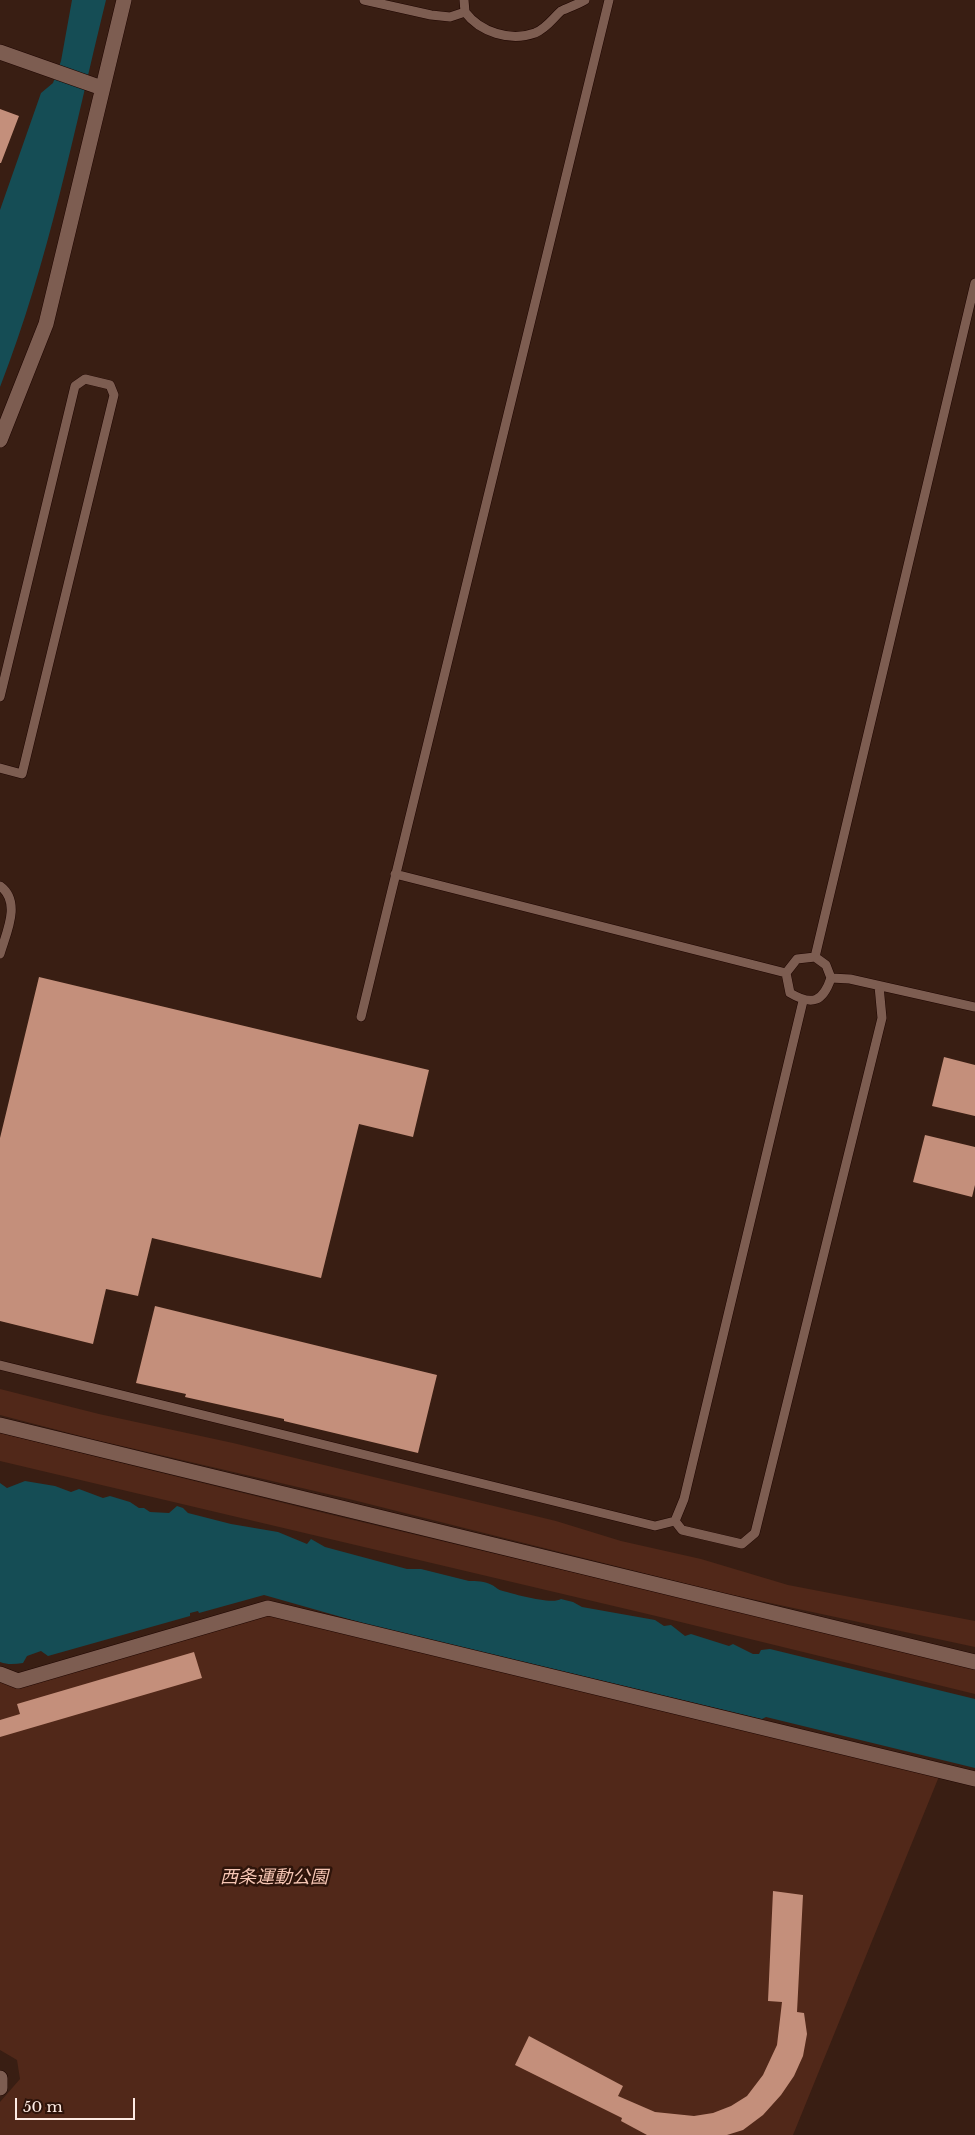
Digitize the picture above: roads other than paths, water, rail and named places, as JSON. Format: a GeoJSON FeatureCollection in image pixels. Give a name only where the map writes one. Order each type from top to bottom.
{"type":"FeatureCollection","features":[{"type":"Feature","properties":{"kind":"street"},"geometry":{"type":"LineString","coordinates":[[0,440],[46,324],[97,87],[124,0]]}},
{"type":"Feature","properties":{"kind":"street"},"geometry":{"type":"LineString","coordinates":[[0,52],[97,87]]}},
{"type":"Feature","properties":{"kind":"street"},"geometry":{"type":"LineString","coordinates":[[0,1425],[975,1662]]}},
{"type":"Feature","properties":{"kind":"street"},"geometry":{"type":"LineString","coordinates":[[0,1674],[18,1681],[268,1608],[975,1779]]}},
{"type":"Feature","properties":{"kind":"street"},"geometry":{"type":"LineString","coordinates":[[0,2078],[0,2088]]}},
{"type":"Feature","properties":{"kind":"lane"},"geometry":{"type":"LineString","coordinates":[[364,0],[431,15],[450,17],[465,12]]}},
{"type":"Feature","properties":{"kind":"lane"},"geometry":{"type":"LineString","coordinates":[[464,0],[465,12],[473,22],[482,28],[494,33],[523,36],[535,33],[547,26],[563,5],[573,8],[585,0]]}},
{"type":"Feature","properties":{"kind":"lane"},"geometry":{"type":"LineString","coordinates":[[361,1017],[609,0]]}},
{"type":"Feature","properties":{"kind":"lane"},"geometry":{"type":"LineString","coordinates":[[815,957],[975,283]]}},
{"type":"Feature","properties":{"kind":"lane"},"geometry":{"type":"LineString","coordinates":[[0,697],[75,386],[85,379],[110,385],[114,395],[22,774],[0,768]]}},
{"type":"Feature","properties":{"kind":"lane"},"geometry":{"type":"LineString","coordinates":[[396,874],[786,973]]}},
{"type":"Feature","properties":{"kind":"lane"},"geometry":{"type":"LineString","coordinates":[[0,886],[6,890],[12,901],[10,920],[0,954]]}},
{"type":"Feature","properties":{"kind":"lane"},"geometry":{"type":"LineString","coordinates":[[815,957],[826,965],[831,978],[827,992],[815,1000],[803,1001],[790,993],[786,973],[797,959],[815,957]]}},
{"type":"Feature","properties":{"kind":"lane"},"geometry":{"type":"LineString","coordinates":[[831,978],[850,979],[975,1007]]}},
{"type":"Feature","properties":{"kind":"lane"},"geometry":{"type":"LineString","coordinates":[[675,1521],[682,1530],[742,1544],[755,1533],[882,1018],[879,986]]}},
{"type":"Feature","properties":{"kind":"lane"},"geometry":{"type":"LineString","coordinates":[[675,1521],[684,1499],[803,1001]]}},
{"type":"Feature","properties":{"kind":"lane"},"geometry":{"type":"LineString","coordinates":[[0,1365],[655,1526],[675,1521]]}},
{"type":"Feature","properties":{"kind":"water"},"geometry":{"type":"Polygon","coordinates":[[[72,0],[106,0],[47,244],[33,292],[0,387],[0,210],[41,93],[53,83],[61,61],[72,0]]]}},
{"type":"Feature","properties":{"kind":"water"},"geometry":{"type":"Polygon","coordinates":[[[25,1481],[55,1486],[71,1492],[79,1489],[103,1498],[110,1496],[130,1502],[150,1512],[169,1513],[177,1506],[183,1508],[188,1513],[231,1524],[278,1532],[307,1544],[311,1539],[325,1547],[407,1569],[421,1569],[469,1581],[483,1582],[501,1591],[533,1598],[550,1601],[561,1599],[582,1607],[655,1620],[664,1626],[671,1625],[685,1636],[691,1634],[729,1646],[733,1644],[753,1654],[759,1654],[761,1650],[770,1649],[975,1699],[975,1768],[766,1717],[762,1719],[366,1624],[264,1595],[199,1613],[198,1611],[190,1613],[190,1616],[48,1656],[41,1651],[27,1656],[23,1663],[3,1663],[0,1662],[0,1483],[7,1488],[25,1481]]]}},
{"type":"Feature","properties":{"kind":"park label","name":"西条運動公園"},"geometry":{"type":"Point","coordinates":[274,1878]}}]}
